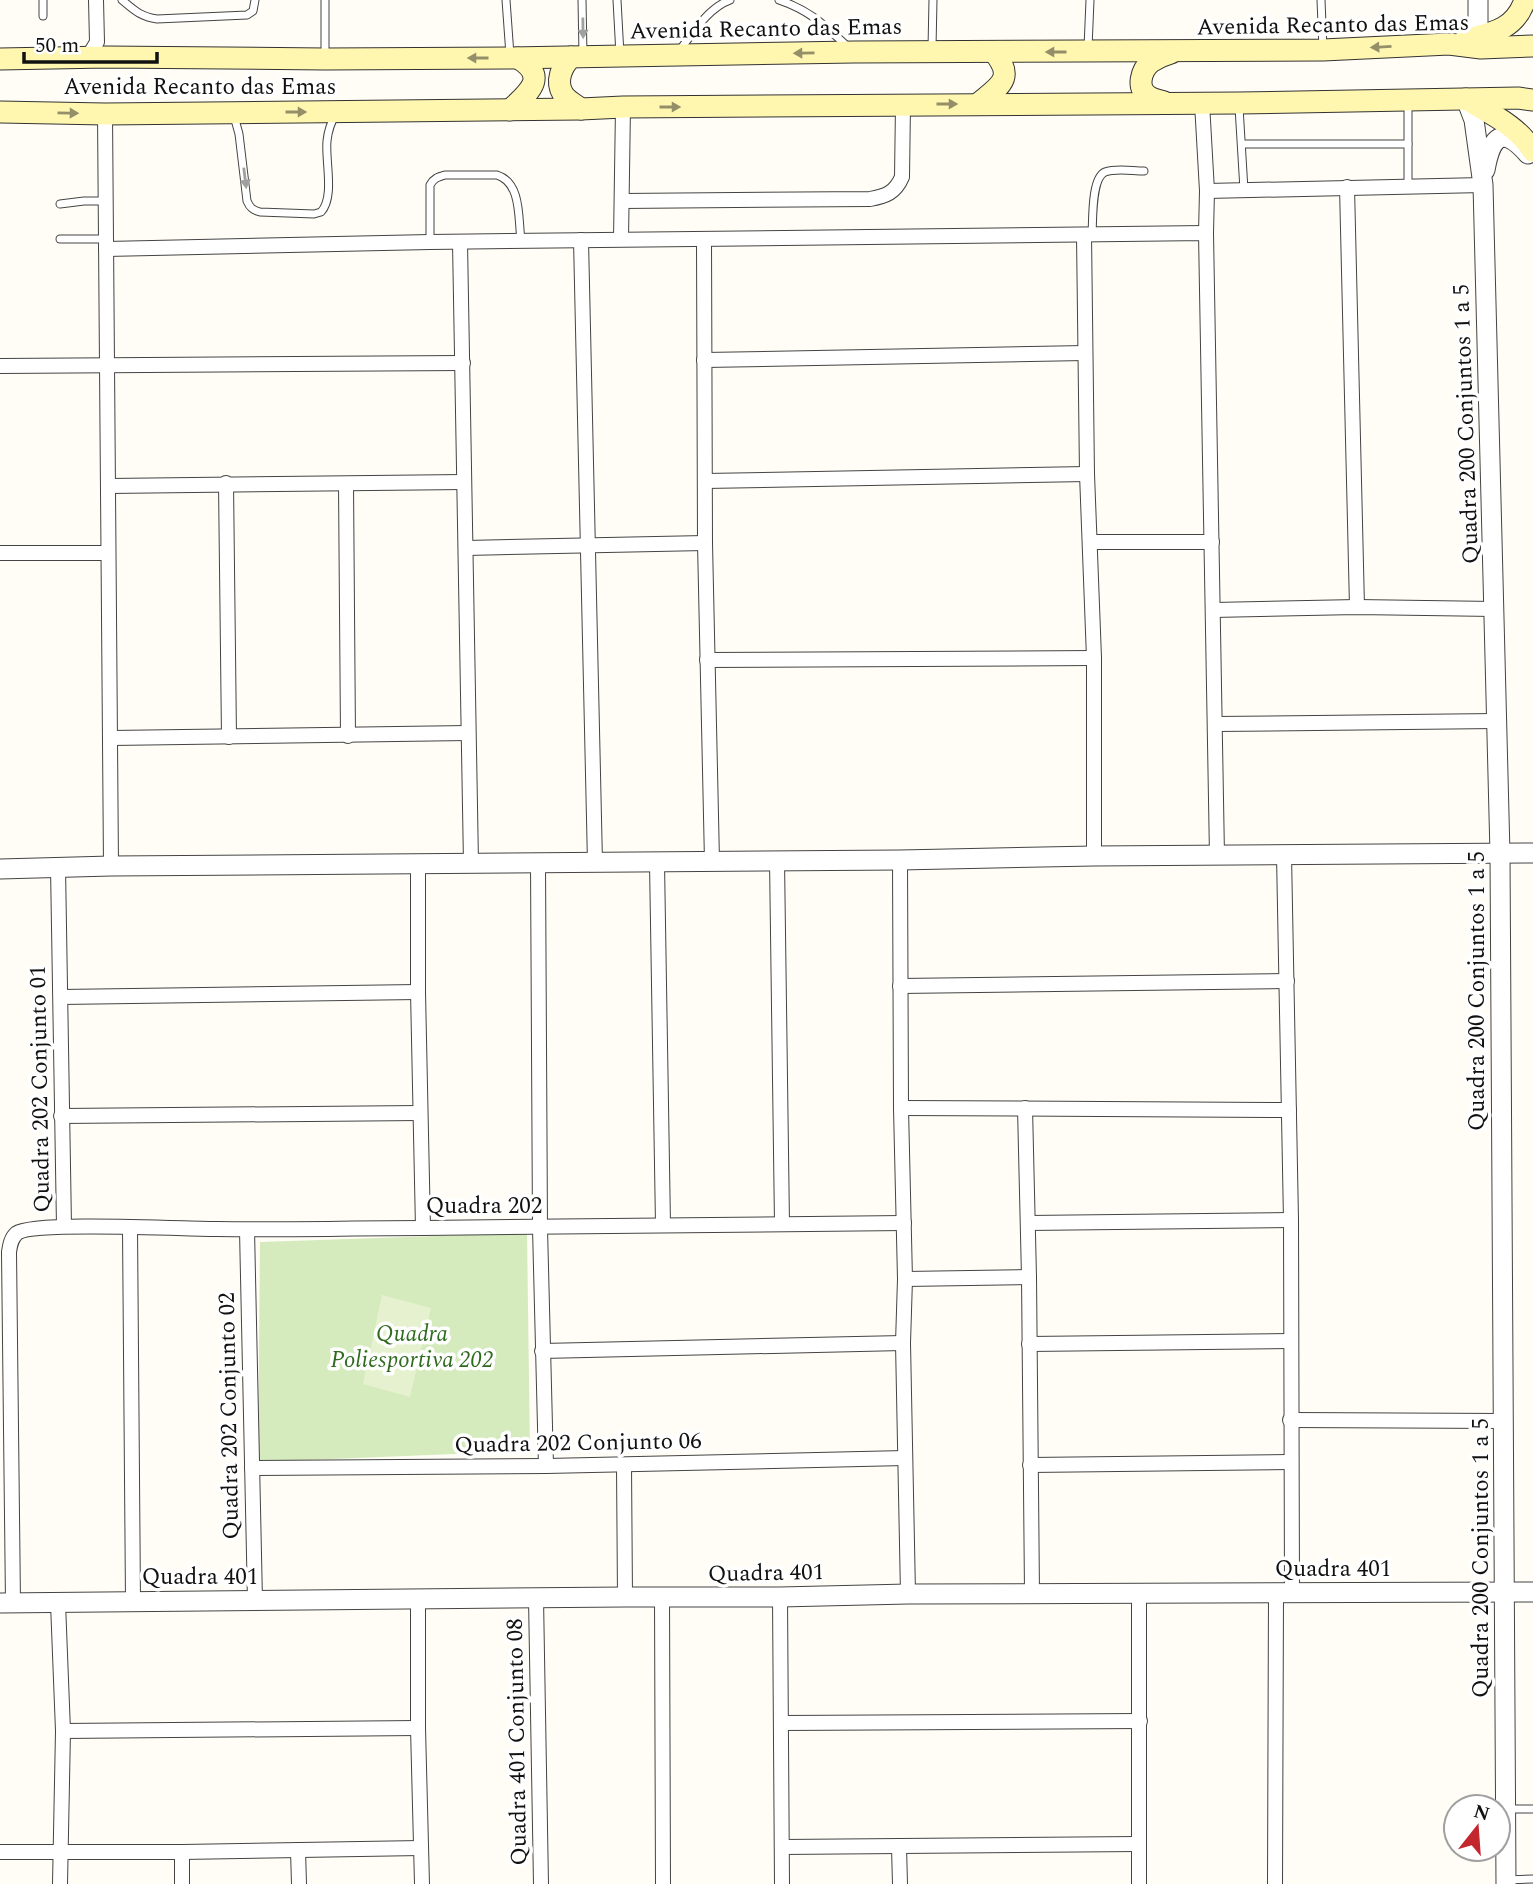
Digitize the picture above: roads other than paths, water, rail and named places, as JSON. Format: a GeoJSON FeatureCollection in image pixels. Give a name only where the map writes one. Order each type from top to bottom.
{"type":"FeatureCollection","features":[{"type":"Feature","properties":{"kind":"main road"},"geometry":{"type":"LineString","coordinates":[[1449,44],[1494,33],[1520,14],[1525,0]]}},
{"type":"Feature","properties":{"kind":"main road","name":"Avenida Recanto das Emas"},"geometry":{"type":"LineString","coordinates":[[0,59],[97,52],[325,59],[854,52],[1323,50],[1449,44],[1481,48],[1533,46]]}},
{"type":"Feature","properties":{"kind":"main road"},"geometry":{"type":"LineString","coordinates":[[978,104],[999,87],[1005,76],[1006,69],[994,52]]}},
{"type":"Feature","properties":{"kind":"main road"},"geometry":{"type":"LineString","coordinates":[[1166,102],[1146,95],[1142,89],[1142,74],[1154,60],[1173,52]]}},
{"type":"Feature","properties":{"kind":"main road"},"geometry":{"type":"LineString","coordinates":[[577,57],[563,66],[560,77],[563,94],[581,109]]}},
{"type":"Feature","properties":{"kind":"main road"},"geometry":{"type":"LineString","coordinates":[[510,110],[531,89],[535,78],[530,65],[514,58]]}},
{"type":"Feature","properties":{"kind":"main road","name":"Avenida Recanto das Emas"},"geometry":{"type":"LineString","coordinates":[[0,112],[105,114],[1408,99],[1533,100]]}},
{"type":"Feature","properties":{"kind":"main road"},"geometry":{"type":"LineString","coordinates":[[1466,99],[1506,122],[1527,141],[1533,151]]}},
{"type":"Feature","properties":{"kind":"street"},"geometry":{"type":"LineString","coordinates":[[96,0],[97,52]]}},
{"type":"Feature","properties":{"kind":"street"},"geometry":{"type":"LineString","coordinates":[[1478,0],[1478,37]]}},
{"type":"Feature","properties":{"kind":"street","name":"Quadra 200 Conjuntos 1 a 5"},"geometry":{"type":"LineString","coordinates":[[1466,99],[1474,120],[1483,185],[1500,854],[1506,1793]]}},
{"type":"Feature","properties":{"kind":"street"},"geometry":{"type":"LineString","coordinates":[[1202,103],[1207,191],[1217,856]]}},
{"type":"Feature","properties":{"kind":"street"},"geometry":{"type":"LineString","coordinates":[[622,201],[885,197],[899,186],[902,177],[904,105]]}},
{"type":"Feature","properties":{"kind":"street"},"geometry":{"type":"LineString","coordinates":[[621,239],[622,107]]}},
{"type":"Feature","properties":{"kind":"street"},"geometry":{"type":"LineString","coordinates":[[105,114],[111,866]]}},
{"type":"Feature","properties":{"kind":"street"},"geometry":{"type":"LineString","coordinates":[[1207,191],[1483,185],[1493,142],[1504,138],[1515,141],[1533,160]]}},
{"type":"Feature","properties":{"kind":"street"},"geometry":{"type":"LineString","coordinates":[[1347,187],[1357,607]]}},
{"type":"Feature","properties":{"kind":"street"},"geometry":{"type":"LineString","coordinates":[[106,244],[1206,233]]}},
{"type":"Feature","properties":{"kind":"street"},"geometry":{"type":"LineString","coordinates":[[1088,235],[1085,353],[1094,658],[1094,856]]}},
{"type":"Feature","properties":{"kind":"street"},"geometry":{"type":"LineString","coordinates":[[704,239],[705,543],[712,861]]}},
{"type":"Feature","properties":{"kind":"street"},"geometry":{"type":"LineString","coordinates":[[582,240],[595,863]]}},
{"type":"Feature","properties":{"kind":"street"},"geometry":{"type":"LineString","coordinates":[[460,242],[471,863]]}},
{"type":"Feature","properties":{"kind":"street"},"geometry":{"type":"LineString","coordinates":[[704,360],[1085,353]]}},
{"type":"Feature","properties":{"kind":"street"},"geometry":{"type":"LineString","coordinates":[[0,366],[463,363]]}},
{"type":"Feature","properties":{"kind":"street"},"geometry":{"type":"LineString","coordinates":[[705,481],[1087,474]]}},
{"type":"Feature","properties":{"kind":"street"},"geometry":{"type":"LineString","coordinates":[[108,486],[464,482]]}},
{"type":"Feature","properties":{"kind":"street"},"geometry":{"type":"LineString","coordinates":[[226,483],[229,737]]}},
{"type":"Feature","properties":{"kind":"street"},"geometry":{"type":"LineString","coordinates":[[346,484],[348,736]]}},
{"type":"Feature","properties":{"kind":"street"},"geometry":{"type":"LineString","coordinates":[[1090,542],[1212,542]]}},
{"type":"Feature","properties":{"kind":"street"},"geometry":{"type":"LineString","coordinates":[[466,548],[705,543]]}},
{"type":"Feature","properties":{"kind":"street"},"geometry":{"type":"LineString","coordinates":[[0,554],[108,553]]}},
{"type":"Feature","properties":{"kind":"street"},"geometry":{"type":"LineString","coordinates":[[1213,610],[1357,607],[1494,609]]}},
{"type":"Feature","properties":{"kind":"street"},"geometry":{"type":"LineString","coordinates":[[707,660],[1094,658]]}},
{"type":"Feature","properties":{"kind":"street"},"geometry":{"type":"LineString","coordinates":[[1215,724],[1496,721]]}},
{"type":"Feature","properties":{"kind":"street"},"geometry":{"type":"LineString","coordinates":[[111,738],[468,733]]}},
{"type":"Feature","properties":{"kind":"street"},"geometry":{"type":"LineString","coordinates":[[0,869],[1533,853]]}},
{"type":"Feature","properties":{"kind":"street"},"geometry":{"type":"LineString","coordinates":[[1275,1884],[1290,1462],[1291,1220],[1284,855]]}},
{"type":"Feature","properties":{"kind":"street"},"geometry":{"type":"LineString","coordinates":[[777,860],[782,1224]]}},
{"type":"Feature","properties":{"kind":"street"},"geometry":{"type":"LineString","coordinates":[[901,860],[901,1108],[905,1279],[903,1343],[908,1594]]}},
{"type":"Feature","properties":{"kind":"street"},"geometry":{"type":"LineString","coordinates":[[657,863],[663,1225]]}},
{"type":"Feature","properties":{"kind":"street"},"geometry":{"type":"LineString","coordinates":[[418,864],[423,1228]]}},
{"type":"Feature","properties":{"kind":"street"},"geometry":{"type":"LineString","coordinates":[[538,864],[540,1228],[546,1466]]}},
{"type":"Feature","properties":{"kind":"street","name":"Quadra 202 Conjunto 01"},"geometry":{"type":"LineString","coordinates":[[7,1603],[10,1242],[24,1229],[64,1226],[58,867]]}},
{"type":"Feature","properties":{"kind":"street"},"geometry":{"type":"LineString","coordinates":[[900,986],[1287,981]]}},
{"type":"Feature","properties":{"kind":"street"},"geometry":{"type":"LineString","coordinates":[[61,997],[418,992]]}},
{"type":"Feature","properties":{"kind":"street"},"geometry":{"type":"LineString","coordinates":[[901,1108],[1289,1110]]}},
{"type":"Feature","properties":{"kind":"street"},"geometry":{"type":"LineString","coordinates":[[1025,1108],[1032,1593]]}},
{"type":"Feature","properties":{"kind":"street"},"geometry":{"type":"LineString","coordinates":[[61,1116],[420,1113]]}},
{"type":"Feature","properties":{"kind":"street"},"geometry":{"type":"LineString","coordinates":[[1028,1223],[1291,1220]]}},
{"type":"Feature","properties":{"kind":"street","name":"Quadra 202"},"geometry":{"type":"LineString","coordinates":[[64,1226],[247,1230],[904,1223]]}},
{"type":"Feature","properties":{"kind":"street"},"geometry":{"type":"LineString","coordinates":[[130,1228],[133,1601]]}},
{"type":"Feature","properties":{"kind":"street","name":"Quadra 202 Conjunto 02"},"geometry":{"type":"LineString","coordinates":[[247,1230],[255,1601]]}},
{"type":"Feature","properties":{"kind":"street"},"geometry":{"type":"LineString","coordinates":[[905,1279],[1029,1277]]}},
{"type":"Feature","properties":{"kind":"street"},"geometry":{"type":"LineString","coordinates":[[1029,1344],[1291,1341]]}},
{"type":"Feature","properties":{"kind":"street"},"geometry":{"type":"LineString","coordinates":[[542,1351],[903,1343]]}},
{"type":"Feature","properties":{"kind":"street"},"geometry":{"type":"LineString","coordinates":[[1290,1420],[1503,1421]]}},
{"type":"Feature","properties":{"kind":"street","name":"Quadra 202 Conjunto 06"},"geometry":{"type":"LineString","coordinates":[[252,1468],[624,1465],[905,1458]]}},
{"type":"Feature","properties":{"kind":"street"},"geometry":{"type":"LineString","coordinates":[[1030,1465],[1290,1462]]}},
{"type":"Feature","properties":{"kind":"street"},"geometry":{"type":"LineString","coordinates":[[624,1465],[625,1597]]}},
{"type":"Feature","properties":{"kind":"street","name":"Quadra 401"},"geometry":{"type":"LineString","coordinates":[[7,1603],[1032,1593],[1533,1592]]}},
{"type":"Feature","properties":{"kind":"street"},"geometry":{"type":"LineString","coordinates":[[1139,1593],[1139,1884]]}},
{"type":"Feature","properties":{"kind":"street"},"geometry":{"type":"LineString","coordinates":[[662,1597],[663,1884]]}},
{"type":"Feature","properties":{"kind":"street"},"geometry":{"type":"LineString","coordinates":[[780,1597],[782,1884]]}},
{"type":"Feature","properties":{"kind":"street","name":"Quadra 401 Conjunto 08"},"geometry":{"type":"LineString","coordinates":[[536,1598],[541,1884]]}},
{"type":"Feature","properties":{"kind":"street"},"geometry":{"type":"LineString","coordinates":[[418,1599],[422,1884]]}},
{"type":"Feature","properties":{"kind":"street"},"geometry":{"type":"LineString","coordinates":[[58,1603],[63,1731],[60,1884]]}},
{"type":"Feature","properties":{"kind":"street"},"geometry":{"type":"LineString","coordinates":[[781,1723],[1140,1721]]}},
{"type":"Feature","properties":{"kind":"street"},"geometry":{"type":"LineString","coordinates":[[63,1731],[418,1728]]}},
{"type":"Feature","properties":{"kind":"street"},"geometry":{"type":"LineString","coordinates":[[782,1847],[1138,1844]]}},
{"type":"Feature","properties":{"kind":"street"},"geometry":{"type":"LineString","coordinates":[[899,1847],[900,1884]]}},
{"type":"Feature","properties":{"kind":"street"},"geometry":{"type":"LineString","coordinates":[[0,1852],[421,1848]]}},
{"type":"Feature","properties":{"kind":"street"},"geometry":{"type":"LineString","coordinates":[[298,1850],[299,1884]]}},
{"type":"Feature","properties":{"kind":"street"},"geometry":{"type":"LineString","coordinates":[[182,1852],[183,1884]]}},
{"type":"Feature","properties":{"kind":"street","name":"Quadra 200 Conjuntos 1 a 5"},"geometry":{"type":"LineString","coordinates":[[1506,1863],[1506,1882]]}},
{"type":"Feature","properties":{"kind":"lane"},"geometry":{"type":"LineString","coordinates":[[43,0],[43,16]]}},
{"type":"Feature","properties":{"kind":"lane"},"geometry":{"type":"LineString","coordinates":[[122,0],[144,17],[157,19],[247,15],[253,11],[255,0]]}},
{"type":"Feature","properties":{"kind":"lane"},"geometry":{"type":"LineString","coordinates":[[325,0],[325,59]]}},
{"type":"Feature","properties":{"kind":"lane"},"geometry":{"type":"LineString","coordinates":[[506,0],[514,58]]}},
{"type":"Feature","properties":{"kind":"lane"},"geometry":{"type":"LineString","coordinates":[[577,57],[582,0]]}},
{"type":"Feature","properties":{"kind":"lane"},"geometry":{"type":"LineString","coordinates":[[617,0],[620,56]]}},
{"type":"Feature","properties":{"kind":"lane"},"geometry":{"type":"LineString","coordinates":[[676,55],[706,17],[723,2],[730,0]]}},
{"type":"Feature","properties":{"kind":"lane"},"geometry":{"type":"LineString","coordinates":[[779,0],[799,7],[815,17],[854,52]]}},
{"type":"Feature","properties":{"kind":"lane"},"geometry":{"type":"LineString","coordinates":[[932,52],[933,0]]}},
{"type":"Feature","properties":{"kind":"lane"},"geometry":{"type":"LineString","coordinates":[[1087,52],[1090,0]]}},
{"type":"Feature","properties":{"kind":"lane"},"geometry":{"type":"LineString","coordinates":[[1321,0],[1323,50]]}},
{"type":"Feature","properties":{"kind":"lane"},"geometry":{"type":"LineString","coordinates":[[1408,99],[1408,186]]}},
{"type":"Feature","properties":{"kind":"lane"},"geometry":{"type":"LineString","coordinates":[[1238,103],[1244,190]]}},
{"type":"Feature","properties":{"kind":"lane"},"geometry":{"type":"LineString","coordinates":[[232,111],[239,134],[250,207],[260,212],[314,214],[321,212],[327,201],[327,136],[336,112]]}},
{"type":"Feature","properties":{"kind":"lane"},"geometry":{"type":"LineString","coordinates":[[1241,144],[1408,144]]}},
{"type":"Feature","properties":{"kind":"lane"},"geometry":{"type":"LineString","coordinates":[[1088,235],[1099,176],[1113,171],[1144,171]]}},
{"type":"Feature","properties":{"kind":"lane"},"geometry":{"type":"LineString","coordinates":[[430,242],[430,185],[438,177],[444,176],[497,175],[510,182],[514,190],[521,241]]}},
{"type":"Feature","properties":{"kind":"lane"},"geometry":{"type":"LineString","coordinates":[[60,204],[105,201]]}},
{"type":"Feature","properties":{"kind":"lane"},"geometry":{"type":"LineString","coordinates":[[60,239],[106,244]]}},
{"type":"Feature","properties":{"kind":"lane"},"geometry":{"type":"LineString","coordinates":[[1512,1809],[1533,1809]]}},
{"type":"Feature","properties":{"kind":"lane"},"geometry":{"type":"LineString","coordinates":[[1506,1882],[1529,1881]]}},
{"type":"Feature","properties":{"kind":"park label","name":"Quadra Poliesportiva 202"},"geometry":{"type":"Point","coordinates":[412,1346]}}]}
